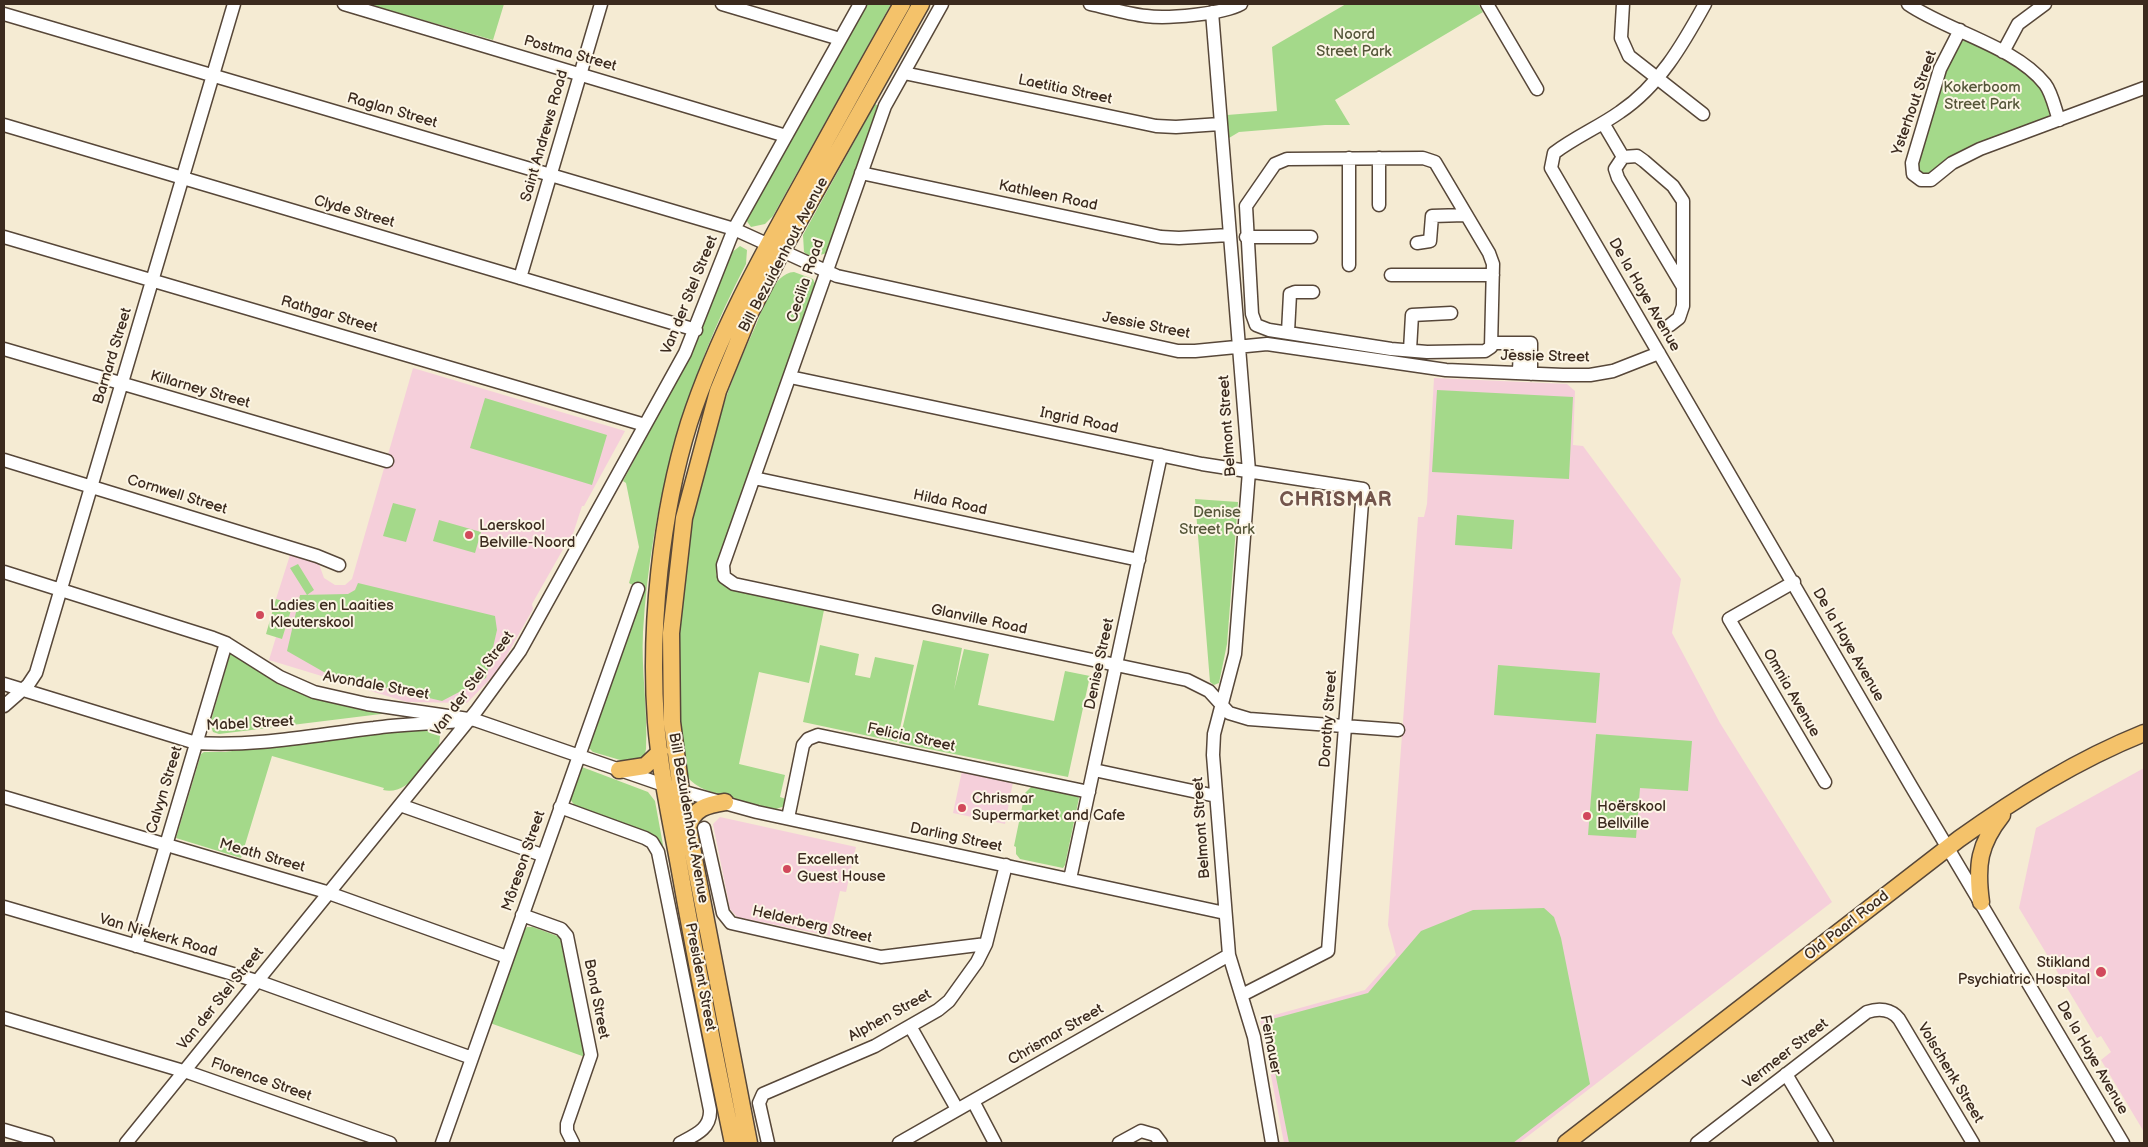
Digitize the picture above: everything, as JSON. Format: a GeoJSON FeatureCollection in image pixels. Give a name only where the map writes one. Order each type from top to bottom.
{"type":"FeatureCollection","features":[{"type":"Feature","properties":{"kind":"main road","name":"Bill Bezuidenhout Avenue"},"geometry":{"type":"LineString","coordinates":[[749,1143],[681,791],[672,722],[670,654],[684,518],[718,391],[775,248],[902,4]]}},
{"type":"Feature","properties":{"kind":"main road","name":"Bill Bezuidenhout Avenue"},"geometry":{"type":"LineString","coordinates":[[732,1143],[664,786],[656,721],[655,651],[659,577],[668,514],[689,425],[729,323],[921,4]]}},
{"type":"Feature","properties":{"kind":"main road","name":"Old Paarl Road"},"geometry":{"type":"LineString","coordinates":[[1566,1143],[1948,846],[2012,801],[2095,754],[2144,733]]}},
{"type":"Feature","properties":{"kind":"main road"},"geometry":{"type":"LineString","coordinates":[[619,770],[645,766],[660,752]]}},
{"type":"Feature","properties":{"kind":"main road"},"geometry":{"type":"LineString","coordinates":[[1982,902],[1978,874],[1983,847],[1989,831],[2012,801]]}},
{"type":"Feature","properties":{"kind":"main road"},"geometry":{"type":"LineString","coordinates":[[688,826],[692,816],[702,807],[725,802]]}},
{"type":"Feature","properties":{"kind":"street","name":"Barnard Street"},"geometry":{"type":"LineString","coordinates":[[4,706],[22,690],[36,673],[234,4]]}},
{"type":"Feature","properties":{"kind":"street","name":"Postma Street"},"geometry":{"type":"LineString","coordinates":[[344,4],[786,136]]}},
{"type":"Feature","properties":{"kind":"street","name":"Saint Andrews Road"},"geometry":{"type":"LineString","coordinates":[[520,278],[601,4]]}},
{"type":"Feature","properties":{"kind":"street"},"geometry":{"type":"LineString","coordinates":[[722,4],[840,39]]}},
{"type":"Feature","properties":{"kind":"street","name":"Van der Stel Street"},"geometry":{"type":"LineString","coordinates":[[126,1143],[256,981],[471,720],[520,651],[685,353],[696,330],[734,229],[860,4]]}},
{"type":"Feature","properties":{"kind":"street","name":"Cecilia Road"},"geometry":{"type":"LineString","coordinates":[[724,577],[724,565],[885,106],[942,4]]}},
{"type":"Feature","properties":{"kind":"street"},"geometry":{"type":"LineString","coordinates":[[1090,4],[1146,10],[1212,12],[1230,9],[1241,4]]}},
{"type":"Feature","properties":{"kind":"street"},"geometry":{"type":"LineString","coordinates":[[1487,4],[1538,89]]}},
{"type":"Feature","properties":{"kind":"street"},"geometry":{"type":"LineString","coordinates":[[1623,4],[1621,33],[1624,47],[1632,60],[1703,114]]}},
{"type":"Feature","properties":{"kind":"street"},"geometry":{"type":"LineString","coordinates":[[1623,157],[1604,123],[1632,103],[1658,79],[1705,4]]}},
{"type":"Feature","properties":{"kind":"street"},"geometry":{"type":"LineString","coordinates":[[1908,4],[2003,52],[2044,82],[2059,120]]}},
{"type":"Feature","properties":{"kind":"street"},"geometry":{"type":"LineString","coordinates":[[2003,52],[2018,24],[2045,4]]}},
{"type":"Feature","properties":{"kind":"street","name":"Belmont Street"},"geometry":{"type":"LineString","coordinates":[[1212,12],[1249,471],[1235,654],[1213,742],[1229,955]]}},
{"type":"Feature","properties":{"kind":"street","name":"Raglan Street"},"geometry":{"type":"LineString","coordinates":[[4,14],[734,229],[775,248]]}},
{"type":"Feature","properties":{"kind":"street","name":"Ysterhout Street"},"geometry":{"type":"LineString","coordinates":[[1960,30],[1940,69],[1912,164],[1911,171],[1915,177],[1924,181],[1931,180],[1952,164],[1980,149],[2144,88]]}},
{"type":"Feature","properties":{"kind":"street","name":"Laetitia Street"},"geometry":{"type":"LineString","coordinates":[[904,72],[1156,126],[1176,127],[1220,124]]}},
{"type":"Feature","properties":{"kind":"street","name":"De la Haye Avenue"},"geometry":{"type":"LineString","coordinates":[[1604,123],[1558,150],[1551,160],[1552,171],[1794,582],[1911,786],[1982,902],[2123,1143]]}},
{"type":"Feature","properties":{"kind":"street","name":"Clyde Street"},"geometry":{"type":"LineString","coordinates":[[4,126],[696,330]]}},
{"type":"Feature","properties":{"kind":"street"},"geometry":{"type":"LineString","coordinates":[[1623,157],[1637,156],[1680,194],[1685,214],[1682,314],[1670,325]]}},
{"type":"Feature","properties":{"kind":"street"},"geometry":{"type":"LineString","coordinates":[[1623,157],[1615,169],[1618,178],[1683,287]]}},
{"type":"Feature","properties":{"kind":"street"},"geometry":{"type":"LineString","coordinates":[[1349,158],[1349,265]]}},
{"type":"Feature","properties":{"kind":"street"},"geometry":{"type":"LineString","coordinates":[[1349,158],[1432,160],[1489,253],[1493,264],[1491,347],[1485,351],[1410,350],[1260,328],[1253,321],[1246,237],[1246,206],[1278,162],[1288,159],[1349,158]]}},
{"type":"Feature","properties":{"kind":"street"},"geometry":{"type":"LineString","coordinates":[[1379,158],[1379,205]]}},
{"type":"Feature","properties":{"kind":"street","name":"Kathleen Road"},"geometry":{"type":"LineString","coordinates":[[861,173],[1161,237],[1179,238],[1229,235]]}},
{"type":"Feature","properties":{"kind":"street"},"geometry":{"type":"LineString","coordinates":[[1417,243],[1430,241],[1432,216],[1465,214]]}},
{"type":"Feature","properties":{"kind":"street","name":"Rathgar Street"},"geometry":{"type":"LineString","coordinates":[[4,237],[645,425]]}},
{"type":"Feature","properties":{"kind":"street"},"geometry":{"type":"LineString","coordinates":[[1246,237],[1311,237]]}},
{"type":"Feature","properties":{"kind":"street","name":"Jessie Street"},"geometry":{"type":"LineString","coordinates":[[775,248],[826,273],[1178,350],[1195,352],[1267,344],[1446,370],[1525,365],[1590,375],[1629,367],[1659,353]]}},
{"type":"Feature","properties":{"kind":"street"},"geometry":{"type":"LineString","coordinates":[[1392,275],[1492,275]]}},
{"type":"Feature","properties":{"kind":"street"},"geometry":{"type":"LineString","coordinates":[[1288,332],[1290,294],[1295,292],[1313,292]]}},
{"type":"Feature","properties":{"kind":"street"},"geometry":{"type":"LineString","coordinates":[[1410,350],[1412,315],[1451,313]]}},
{"type":"Feature","properties":{"kind":"street"},"geometry":{"type":"LineString","coordinates":[[1492,343],[1525,343],[1525,365]]}},
{"type":"Feature","properties":{"kind":"street","name":"Killarney Street"},"geometry":{"type":"LineString","coordinates":[[4,349],[387,461]]}},
{"type":"Feature","properties":{"kind":"street","name":"Ingrid Road"},"geometry":{"type":"LineString","coordinates":[[790,377],[1161,455],[1363,489]]}},
{"type":"Feature","properties":{"kind":"street","name":"Denise Street"},"geometry":{"type":"LineString","coordinates":[[1070,879],[1161,455]]}},
{"type":"Feature","properties":{"kind":"street","name":"Cornwell Street"},"geometry":{"type":"LineString","coordinates":[[4,460],[317,556],[339,565]]}},
{"type":"Feature","properties":{"kind":"street","name":"Hilda Road"},"geometry":{"type":"LineString","coordinates":[[754,478],[1139,560]]}},
{"type":"Feature","properties":{"kind":"street","name":"Dorothy Street"},"geometry":{"type":"LineString","coordinates":[[1242,995],[1328,951],[1363,489]]}},
{"type":"Feature","properties":{"kind":"street","name":"Avondale Street"},"geometry":{"type":"LineString","coordinates":[[4,572],[153,617],[226,643],[280,677],[314,692],[368,704],[471,720],[681,791]]}},
{"type":"Feature","properties":{"kind":"street","name":"Glanville Road"},"geometry":{"type":"LineString","coordinates":[[724,577],[734,584],[1187,680],[1209,691],[1229,713],[1249,720],[1398,730]]}},
{"type":"Feature","properties":{"kind":"street","name":"Omnia Avenue"},"geometry":{"type":"LineString","coordinates":[[1794,582],[1730,619],[1825,782]]}},
{"type":"Feature","properties":{"kind":"street","name":"Môreson Street"},"geometry":{"type":"LineString","coordinates":[[442,1143],[638,589]]}},
{"type":"Feature","properties":{"kind":"street","name":"Calvyn Street"},"geometry":{"type":"LineString","coordinates":[[136,946],[226,643]]}},
{"type":"Feature","properties":{"kind":"street","name":"Mabel Street"},"geometry":{"type":"LineString","coordinates":[[4,684],[196,743],[222,745],[273,742],[388,726],[471,720]]}},
{"type":"Feature","properties":{"kind":"street","name":"Felicia Street"},"geometry":{"type":"LineString","coordinates":[[788,818],[803,745],[808,739],[818,735],[1089,792]]}},
{"type":"Feature","properties":{"kind":"street"},"geometry":{"type":"LineString","coordinates":[[1094,770],[1216,796]]}},
{"type":"Feature","properties":{"kind":"street","name":"Darling Street"},"geometry":{"type":"LineString","coordinates":[[681,791],[788,818],[1225,912]]}},
{"type":"Feature","properties":{"kind":"street","name":"Meath Street"},"geometry":{"type":"LineString","coordinates":[[4,797],[328,894],[507,957]]}},
{"type":"Feature","properties":{"kind":"street"},"geometry":{"type":"LineString","coordinates":[[400,805],[542,856]]}},
{"type":"Feature","properties":{"kind":"street","name":"President Street"},"geometry":{"type":"LineString","coordinates":[[560,807],[645,838],[652,842],[658,852],[710,1110],[708,1123],[704,1129],[680,1143]]}},
{"type":"Feature","properties":{"kind":"street","name":"Helderberg Street"},"geometry":{"type":"LineString","coordinates":[[704,828],[723,913],[731,923],[880,957],[986,944]]}},
{"type":"Feature","properties":{"kind":"street","name":"Alphen Street"},"geometry":{"type":"LineString","coordinates":[[768,1143],[760,1103],[763,1094],[875,1046],[938,1010],[949,1001],[977,962],[986,944],[1006,865]]}},
{"type":"Feature","properties":{"kind":"street","name":"Van Niekerk Road"},"geometry":{"type":"LineString","coordinates":[[4,907],[256,981],[472,1058]]}},
{"type":"Feature","properties":{"kind":"street","name":"Bond Street"},"geometry":{"type":"LineString","coordinates":[[522,915],[561,928],[567,936],[591,1055],[566,1124],[573,1143]]}},
{"type":"Feature","properties":{"kind":"street","name":"Feinauer"},"geometry":{"type":"LineString","coordinates":[[1229,955],[1254,1037],[1272,1143]]}},
{"type":"Feature","properties":{"kind":"street","name":"Chrismar Street"},"geometry":{"type":"LineString","coordinates":[[899,1143],[1229,955]]}},
{"type":"Feature","properties":{"kind":"street","name":"Vermeer Street"},"geometry":{"type":"LineString","coordinates":[[1697,1143],[1867,1012],[1874,1009],[1887,1010],[1899,1020]]}},
{"type":"Feature","properties":{"kind":"street","name":"Florence Street"},"geometry":{"type":"LineString","coordinates":[[4,1018],[183,1071],[390,1143]]}},
{"type":"Feature","properties":{"kind":"street","name":"Volschenk Street"},"geometry":{"type":"LineString","coordinates":[[1899,1020],[1973,1143]]}},
{"type":"Feature","properties":{"kind":"street"},"geometry":{"type":"LineString","coordinates":[[910,1026],[957,1109]]}},
{"type":"Feature","properties":{"kind":"street"},"geometry":{"type":"LineString","coordinates":[[1786,1074],[1827,1143]]}},
{"type":"Feature","properties":{"kind":"street"},"geometry":{"type":"LineString","coordinates":[[973,1101],[995,1143]]}},
{"type":"Feature","properties":{"kind":"street"},"geometry":{"type":"LineString","coordinates":[[4,1130],[48,1143]]}},
{"type":"Feature","properties":{"kind":"street"},"geometry":{"type":"LineString","coordinates":[[1119,1143],[1137,1133],[1146,1131],[1155,1135],[1161,1143]]}},
{"type":"Feature","properties":{"kind":"shaded area","name":"Laerskool Belville-Noord"},"geometry":{"type":"Polygon","coordinates":[[[413,368],[625,431],[584,506],[582,506],[573,534],[532,604],[533,609],[498,671],[467,703],[407,702],[269,660],[276,637],[282,639],[293,604],[276,599],[290,555],[319,564],[324,578],[335,585],[345,585],[352,579],[413,368]]]}},
{"type":"Feature","properties":{"kind":"shaded area","name":"Hoërskool Bellville"},"geometry":{"type":"Polygon","coordinates":[[[1434,378],[1567,384],[1575,391],[1573,445],[1583,446],[1681,579],[1672,633],[1720,723],[1832,902],[1519,1143],[1284,1143],[1260,1019],[1365,990],[1396,955],[1388,925],[1418,517],[1424,517],[1427,504],[1434,378]]]}},
{"type":"Feature","properties":{"kind":"shaded area","name":"Stikland Psychiatric Hospital"},"geometry":{"type":"Polygon","coordinates":[[[2144,768],[2144,1132],[2101,1060],[2111,1052],[2101,1036],[2097,1038],[2019,908],[2036,828],[2144,768]]]}},
{"type":"Feature","properties":{"kind":"shaded area"},"geometry":{"type":"Polygon","coordinates":[[[962,771],[1013,782],[1005,824],[953,813],[962,771]]]}},
{"type":"Feature","properties":{"kind":"shaded area","name":"Excellent Guest House"},"geometry":{"type":"Polygon","coordinates":[[[720,817],[856,847],[846,892],[840,891],[830,936],[737,917],[730,909],[713,824],[720,817]]]}},
{"type":"Feature","properties":{"kind":"green space"},"geometry":{"type":"Polygon","coordinates":[[[367,4],[504,4],[493,40],[367,4]]]}},
{"type":"Feature","properties":{"kind":"green space"},"geometry":{"type":"Polygon","coordinates":[[[866,4],[891,4],[773,216],[765,224],[751,227],[746,220],[866,4]]]}},
{"type":"Feature","properties":{"kind":"green space","name":"Noord Street Park"},"geometry":{"type":"Polygon","coordinates":[[[1346,4],[1478,4],[1483,12],[1335,100],[1350,125],[1325,125],[1239,132],[1229,138],[1227,115],[1277,111],[1272,47],[1346,4]]]}},
{"type":"Feature","properties":{"kind":"green space","name":"Kokerboom Street Park"},"geometry":{"type":"Polygon","coordinates":[[[1966,40],[2003,56],[2037,82],[2041,87],[2050,114],[2046,119],[1933,174],[1923,174],[1917,170],[1916,161],[1941,78],[1961,42],[1966,40]]]}},
{"type":"Feature","properties":{"kind":"green space"},"geometry":{"type":"Polygon","coordinates":[[[875,104],[880,107],[828,253],[811,257],[804,252],[803,235],[875,104]]]}},
{"type":"Feature","properties":{"kind":"green space"},"geometry":{"type":"Polygon","coordinates":[[[740,246],[747,250],[746,264],[725,307],[689,397],[663,489],[647,584],[643,632],[646,749],[644,758],[627,762],[593,752],[588,747],[634,586],[629,583],[639,547],[626,483],[623,481],[694,347],[731,253],[740,246]]]}},
{"type":"Feature","properties":{"kind":"green space"},"geometry":{"type":"Polygon","coordinates":[[[794,272],[813,279],[816,286],[716,574],[719,581],[726,586],[824,610],[809,683],[759,672],[739,764],[785,775],[780,797],[786,799],[785,806],[776,809],[727,799],[727,796],[700,787],[687,776],[682,734],[680,645],[682,598],[688,551],[696,504],[707,458],[737,369],[766,301],[780,278],[794,272]]]}},
{"type":"Feature","properties":{"kind":"green space"},"geometry":{"type":"Polygon","coordinates":[[[1437,390],[1573,397],[1569,479],[1432,472],[1437,390]]]}},
{"type":"Feature","properties":{"kind":"green space"},"geometry":{"type":"Polygon","coordinates":[[[485,398],[607,435],[592,485],[470,448],[485,398]]]}},
{"type":"Feature","properties":{"kind":"green space","name":"Denise Street Park"},"geometry":{"type":"Polygon","coordinates":[[[1195,499],[1238,502],[1227,644],[1219,683],[1214,685],[1210,682],[1195,499]]]}},
{"type":"Feature","properties":{"kind":"green space"},"geometry":{"type":"Polygon","coordinates":[[[393,503],[416,509],[406,542],[383,536],[393,503]]]}},
{"type":"Feature","properties":{"kind":"green space"},"geometry":{"type":"Polygon","coordinates":[[[1457,515],[1514,520],[1512,549],[1455,545],[1457,515]]]}},
{"type":"Feature","properties":{"kind":"green space"},"geometry":{"type":"Polygon","coordinates":[[[439,520],[481,532],[475,553],[433,541],[439,520]]]}},
{"type":"Feature","properties":{"kind":"green space"},"geometry":{"type":"Polygon","coordinates":[[[298,564],[314,590],[307,595],[290,568],[298,564]]]}},
{"type":"Feature","properties":{"kind":"green space"},"geometry":{"type":"Polygon","coordinates":[[[358,583],[495,616],[497,630],[486,678],[442,701],[329,675],[287,651],[300,595],[348,594],[355,590],[358,583]]]}},
{"type":"Feature","properties":{"kind":"green space"},"geometry":{"type":"Polygon","coordinates":[[[276,599],[293,604],[282,639],[266,634],[276,599]]]}},
{"type":"Feature","properties":{"kind":"green space"},"geometry":{"type":"Polygon","coordinates":[[[923,640],[962,648],[954,690],[964,649],[989,654],[978,705],[1054,721],[1065,671],[1090,676],[1068,777],[899,743],[923,640]]]}},
{"type":"Feature","properties":{"kind":"green space"},"geometry":{"type":"Polygon","coordinates":[[[820,645],[859,654],[855,675],[870,678],[875,657],[914,665],[897,742],[803,722],[820,645]]]}},
{"type":"Feature","properties":{"kind":"green space"},"geometry":{"type":"Polygon","coordinates":[[[231,651],[282,681],[389,713],[219,734],[213,732],[210,724],[231,651]]]}},
{"type":"Feature","properties":{"kind":"green space"},"geometry":{"type":"Polygon","coordinates":[[[1498,665],[1600,673],[1596,723],[1494,715],[1498,665]]]}},
{"type":"Feature","properties":{"kind":"green space"},"geometry":{"type":"Polygon","coordinates":[[[396,729],[432,729],[440,736],[439,746],[416,777],[401,788],[392,791],[383,790],[384,788],[272,756],[241,858],[176,838],[201,754],[204,752],[225,752],[396,729]]]}},
{"type":"Feature","properties":{"kind":"green space"},"geometry":{"type":"Polygon","coordinates":[[[1596,734],[1692,741],[1688,791],[1640,788],[1636,838],[1588,835],[1596,734]]]}},
{"type":"Feature","properties":{"kind":"green space"},"geometry":{"type":"Polygon","coordinates":[[[582,767],[648,792],[655,801],[663,845],[661,847],[575,806],[570,799],[582,767]]]}},
{"type":"Feature","properties":{"kind":"green space"},"geometry":{"type":"Polygon","coordinates":[[[1032,786],[1076,794],[1079,798],[1063,868],[1020,859],[1016,854],[1016,847],[1014,846],[1025,793],[1032,786]]]}},
{"type":"Feature","properties":{"kind":"green space"},"geometry":{"type":"Polygon","coordinates":[[[1544,908],[1554,917],[1561,938],[1590,1084],[1513,1143],[1289,1143],[1265,1021],[1368,993],[1421,931],[1473,910],[1544,908]]]}},
{"type":"Feature","properties":{"kind":"green space"},"geometry":{"type":"Polygon","coordinates":[[[527,927],[533,927],[560,937],[585,1057],[490,1023],[523,932],[527,927]]]}},
{"type":"Feature","properties":{"kind":"place","name":"Laerskool Belville-Noord"},"geometry":{"type":"Point","coordinates":[469,535]}},
{"type":"Feature","properties":{"kind":"place","name":"Ladies en Laaities Kleuterskool"},"geometry":{"type":"Point","coordinates":[260,615]}},
{"type":"Feature","properties":{"kind":"place","name":"Chrismar Supermarket and Cafe"},"geometry":{"type":"Point","coordinates":[962,808]}},
{"type":"Feature","properties":{"kind":"place","name":"Hoërskool Bellville"},"geometry":{"type":"Point","coordinates":[1587,816]}},
{"type":"Feature","properties":{"kind":"place","name":"Excellent Guest House"},"geometry":{"type":"Point","coordinates":[787,869]}},
{"type":"Feature","properties":{"kind":"place","name":"Stikland Psychiatric Hospital"},"geometry":{"type":"Point","coordinates":[2101,972]}},
{"type":"Feature","properties":{"kind":"district","name":"CHRISMAR"},"geometry":{"type":"Point","coordinates":[1336,501]}}]}
